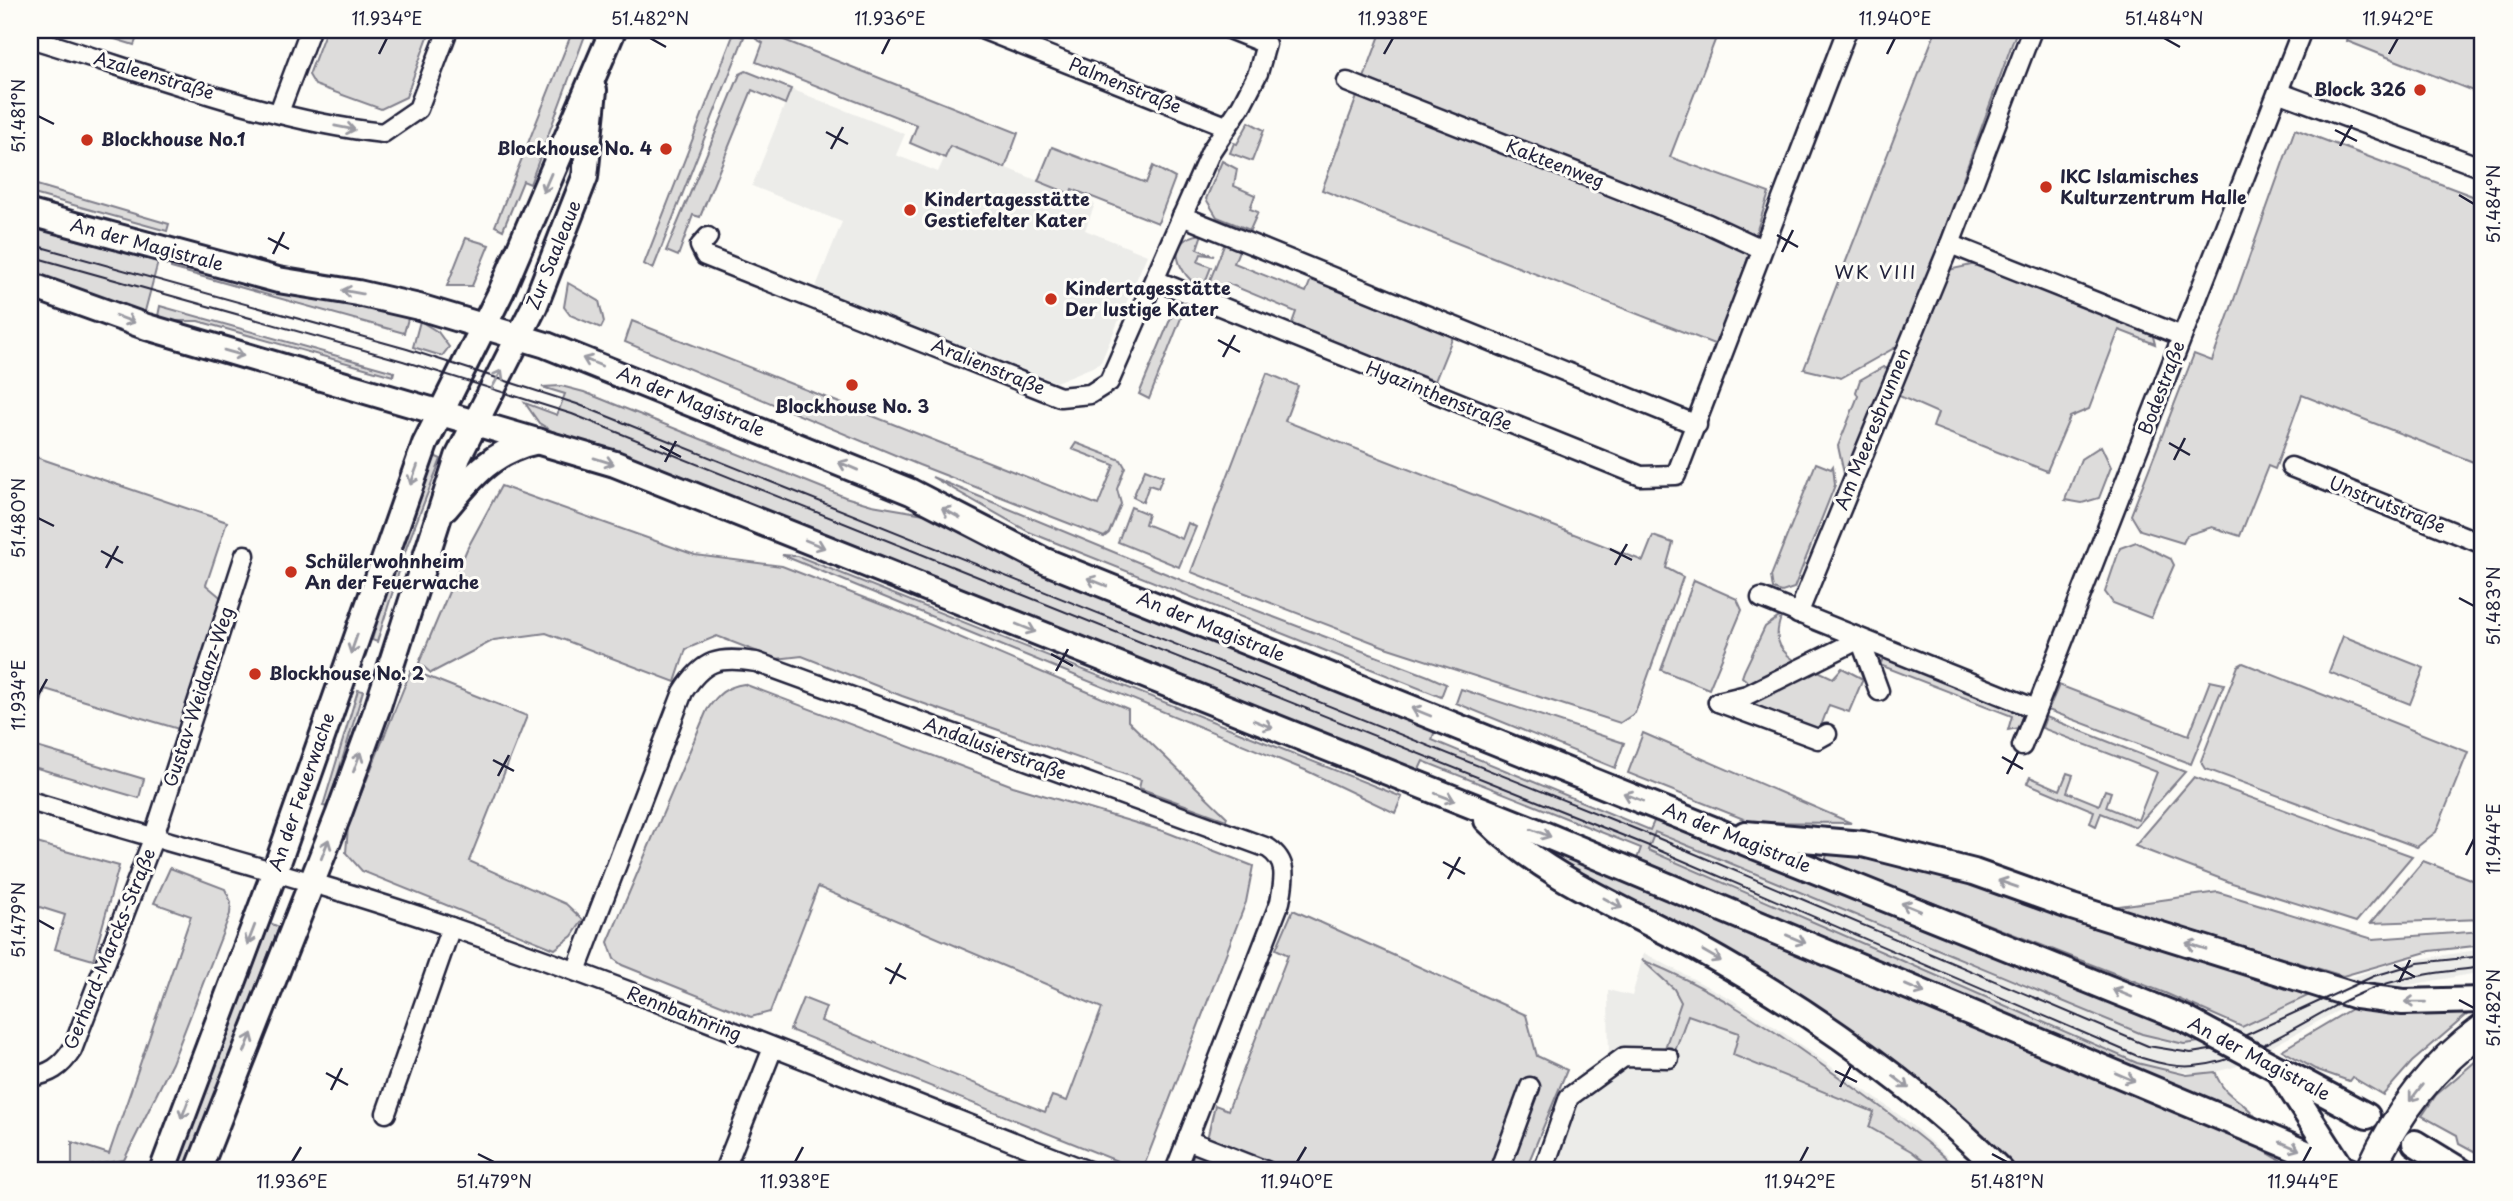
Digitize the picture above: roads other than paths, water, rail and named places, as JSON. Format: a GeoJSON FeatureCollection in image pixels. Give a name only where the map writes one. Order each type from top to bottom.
{"type":"FeatureCollection","features":[{"type":"Feature","properties":{"kind":"main road","name":"Zur Saaleaue"},"geometry":{"type":"LineString","coordinates":[[440,412],[484,326],[613,30]]}},
{"type":"Feature","properties":{"kind":"main road","name":"Zur Saaleaue"},"geometry":{"type":"LineString","coordinates":[[473,422],[520,337],[585,177],[594,75]]}},
{"type":"Feature","properties":{"kind":"main road","name":"An der Magistrale"},"geometry":{"type":"LineString","coordinates":[[30,213],[253,274],[358,293],[484,326],[580,357],[911,492],[1045,561],[2185,1019],[2367,1116]]}},
{"type":"Feature","properties":{"kind":"main road"},"geometry":{"type":"LineString","coordinates":[[30,285],[147,327],[615,464],[1477,809],[2345,1169]]}},
{"type":"Feature","properties":{"kind":"main road","name":"An der Feuerwache"},"geometry":{"type":"LineString","coordinates":[[161,1168],[275,871],[376,579],[440,412]]}},
{"type":"Feature","properties":{"kind":"main road"},"geometry":{"type":"LineString","coordinates":[[198,1171],[313,882],[377,709],[452,472],[473,422]]}},
{"type":"Feature","properties":{"kind":"main road"},"geometry":{"type":"LineString","coordinates":[[440,516],[481,466],[510,448],[538,440]]}},
{"type":"Feature","properties":{"kind":"main road"},"geometry":{"type":"LineString","coordinates":[[1477,809],[1498,830],[1544,865],[1786,1000],[1932,1105],[2001,1171]]}},
{"type":"Feature","properties":{"kind":"main road"},"geometry":{"type":"LineString","coordinates":[[1719,832],[1875,847],[1974,872],[2072,907],[2356,996],[2403,1002],[2483,1000]]}},
{"type":"Feature","properties":{"kind":"main road"},"geometry":{"type":"LineString","coordinates":[[2370,1171],[2418,1089],[2442,1063],[2483,1029]]}},
{"type":"Feature","properties":{"kind":"main road"},"geometry":{"type":"LineString","coordinates":[[2278,1069],[2345,1169]]}},
{"type":"Feature","properties":{"kind":"main road"},"geometry":{"type":"LineString","coordinates":[[2415,1143],[2461,1171]]}},
{"type":"Feature","properties":{"kind":"street"},"geometry":{"type":"LineString","coordinates":[[279,112],[310,30]]}},
{"type":"Feature","properties":{"kind":"street","name":"Azaleenstraße"},"geometry":{"type":"LineString","coordinates":[[30,38],[279,112],[347,129],[383,134],[418,109],[447,30]]}},
{"type":"Feature","properties":{"kind":"street","name":"Palmenstraße"},"geometry":{"type":"LineString","coordinates":[[984,30],[1226,126]]}},
{"type":"Feature","properties":{"kind":"street","name":"Aralienstraße"},"geometry":{"type":"LineString","coordinates":[[708,237],[700,246],[705,256],[1060,397],[1090,394],[1109,382],[1182,216],[1226,126],[1247,95],[1266,44],[1230,30]]}},
{"type":"Feature","properties":{"kind":"street","name":"Hyazinthenstraße"},"geometry":{"type":"LineString","coordinates":[[1155,281],[1641,476],[1676,475],[1847,30]]}},
{"type":"Feature","properties":{"kind":"street","name":"Am Meeresbrunnen"},"geometry":{"type":"LineString","coordinates":[[1798,614],[1950,244],[2032,30]]}},
{"type":"Feature","properties":{"kind":"street","name":"Bodestraße"},"geometry":{"type":"LineString","coordinates":[[2022,746],[2302,30]]}},
{"type":"Feature","properties":{"kind":"street","name":"Kakteenweg"},"geometry":{"type":"LineString","coordinates":[[1347,82],[1708,224],[1762,249]]}},
{"type":"Feature","properties":{"kind":"street"},"geometry":{"type":"LineString","coordinates":[[2278,92],[2483,168]]}},
{"type":"Feature","properties":{"kind":"street"},"geometry":{"type":"LineString","coordinates":[[1182,216],[1697,425]]}},
{"type":"Feature","properties":{"kind":"street"},"geometry":{"type":"LineString","coordinates":[[1950,244],[2182,336]]}},
{"type":"Feature","properties":{"kind":"street","name":"Unstrutstraße"},"geometry":{"type":"LineString","coordinates":[[2291,467],[2483,544]]}},
{"type":"Feature","properties":{"kind":"street","name":"Gustav-Weidanz-Weg"},"geometry":{"type":"LineString","coordinates":[[153,839],[245,555]]}},
{"type":"Feature","properties":{"kind":"street"},"geometry":{"type":"LineString","coordinates":[[1761,598],[2036,709]]}},
{"type":"Feature","properties":{"kind":"street"},"geometry":{"type":"LineString","coordinates":[[1860,639],[1878,691]]}},
{"type":"Feature","properties":{"kind":"street"},"geometry":{"type":"LineString","coordinates":[[1827,734],[1818,739],[1718,702],[1747,695],[1860,639]]}},
{"type":"Feature","properties":{"kind":"street","name":"Andalusierstraße"},"geometry":{"type":"LineString","coordinates":[[576,971],[683,692],[694,674],[707,664],[723,659],[756,662],[1268,848],[1277,854],[1285,873],[1280,902],[1175,1171]]}},
{"type":"Feature","properties":{"kind":"street","name":"Rennbahnring"},"geometry":{"type":"LineString","coordinates":[[30,801],[153,839],[313,882],[451,927],[576,971],[1088,1171]]}},
{"type":"Feature","properties":{"kind":"street","name":"Gerhard-Marcks-Straße"},"geometry":{"type":"LineString","coordinates":[[30,1077],[49,1073],[59,1067],[72,1050],[153,839]]}},
{"type":"Feature","properties":{"kind":"street"},"geometry":{"type":"LineString","coordinates":[[386,1113],[451,927]]}},
{"type":"Feature","properties":{"kind":"street"},"geometry":{"type":"LineString","coordinates":[[724,1171],[773,1048]]}},
{"type":"Feature","properties":{"kind":"street"},"geometry":{"type":"LineString","coordinates":[[1543,1171],[1569,1097],[1624,1057],[1669,1058]]}},
{"type":"Feature","properties":{"kind":"street"},"geometry":{"type":"LineString","coordinates":[[1499,1171],[1530,1087]]}},
{"type":"Feature","properties":{"kind":"street"},"geometry":{"type":"LineString","coordinates":[[1187,1140],[1266,1171]]}},
{"type":"Feature","properties":{"kind":"tram line"},"geometry":{"type":"LineString","coordinates":[[30,244],[407,349],[577,404],[1653,836],[2148,1046],[2191,1053],[2216,1049],[2374,976],[2418,963],[2483,956]]}},
{"type":"Feature","properties":{"kind":"tram line"},"geometry":{"type":"LineString","coordinates":[[30,256],[403,361],[572,414],[1649,846],[2148,1060],[2181,1066],[2218,1062],[2265,1044],[2356,995],[2379,986],[2417,976],[2483,967]]}},
{"type":"Feature","properties":{"kind":"place","name":"Block 326"},"geometry":{"type":"Point","coordinates":[2420,90]}},
{"type":"Feature","properties":{"kind":"place","name":"Blockhouse No.1"},"geometry":{"type":"Point","coordinates":[87,140]}},
{"type":"Feature","properties":{"kind":"place","name":"Blockhouse No. 4"},"geometry":{"type":"Point","coordinates":[666,149]}},
{"type":"Feature","properties":{"kind":"place","name":"IKC Islamisches Kulturzentrum Halle"},"geometry":{"type":"Point","coordinates":[2046,187]}},
{"type":"Feature","properties":{"kind":"place","name":"Kindertagesstätte Gestiefelter Kater"},"geometry":{"type":"Point","coordinates":[910,210]}},
{"type":"Feature","properties":{"kind":"place","name":"Kindertagesstätte Der lustige Kater"},"geometry":{"type":"Point","coordinates":[1051,299]}},
{"type":"Feature","properties":{"kind":"place","name":"Blockhouse No. 3"},"geometry":{"type":"Point","coordinates":[852,385]}},
{"type":"Feature","properties":{"kind":"place","name":"Schülerwohnheim An der Feuerwache"},"geometry":{"type":"Point","coordinates":[291,572]}},
{"type":"Feature","properties":{"kind":"place","name":"Blockhouse No. 2"},"geometry":{"type":"Point","coordinates":[255,674]}},
{"type":"Feature","properties":{"kind":"district","name":"WK VIII"},"geometry":{"type":"Point","coordinates":[1876,272]}}]}
